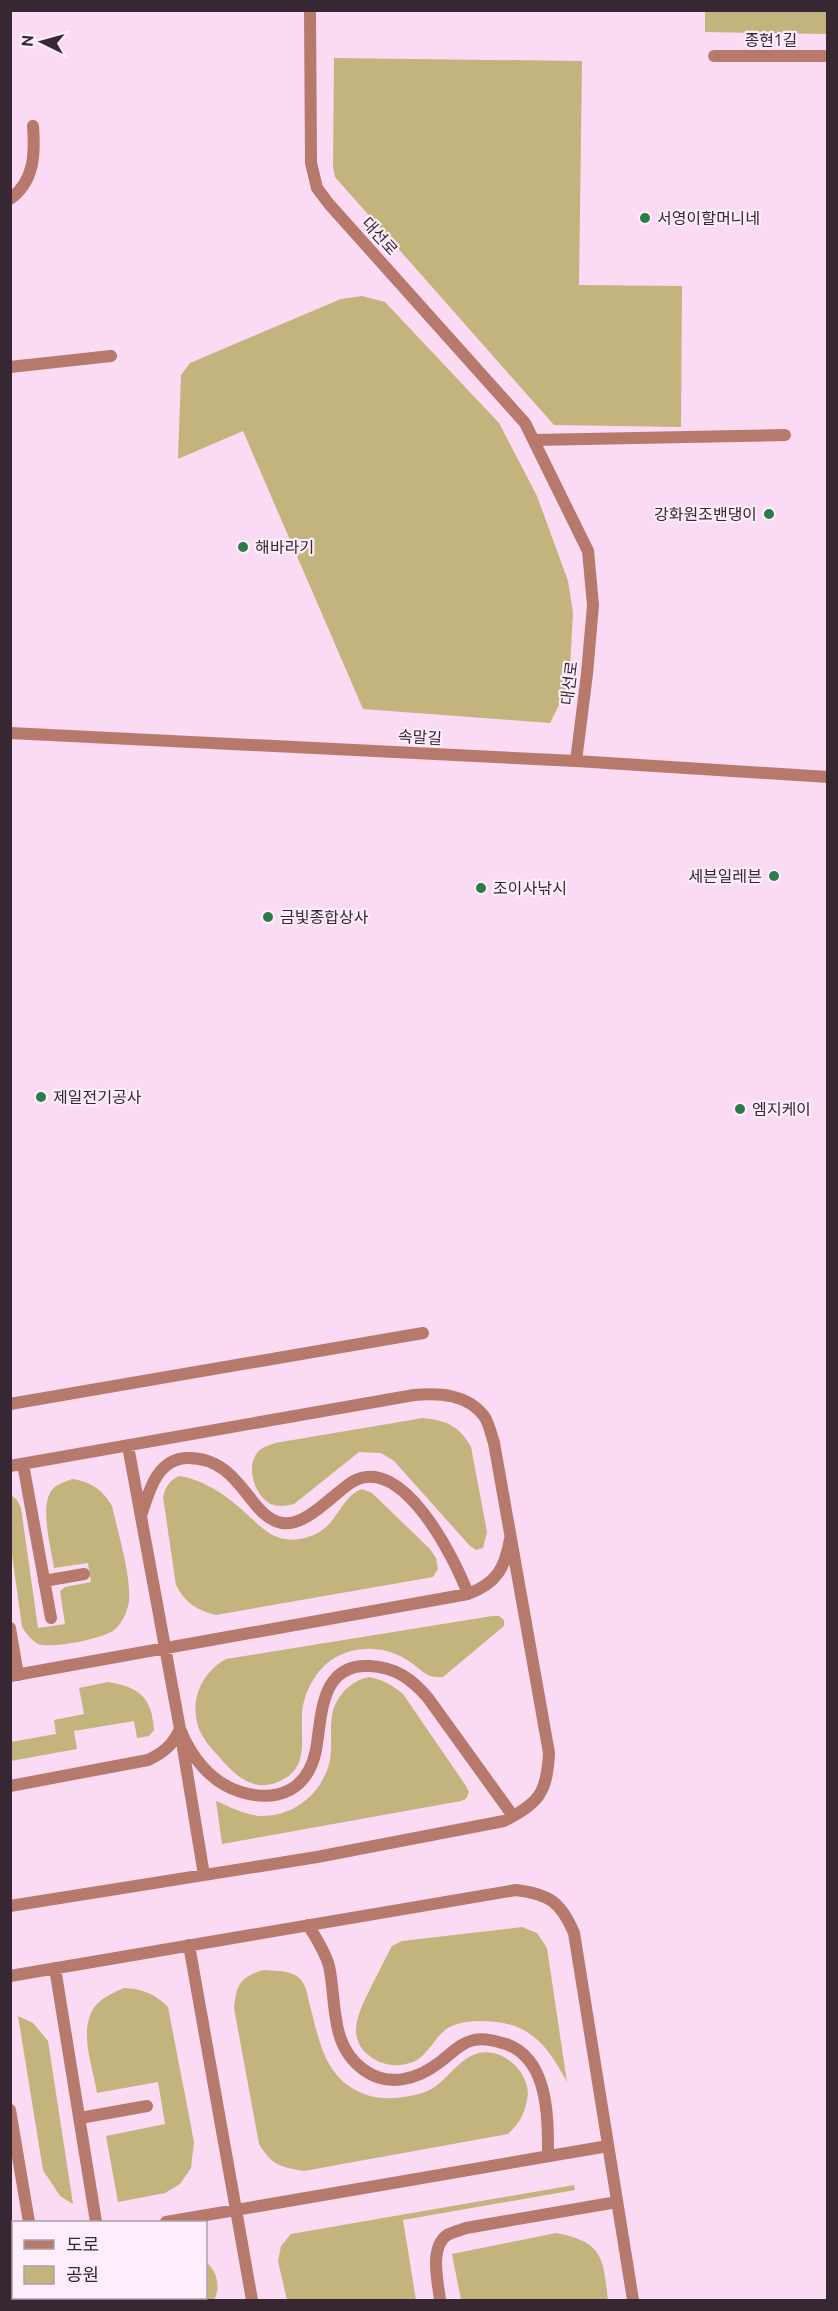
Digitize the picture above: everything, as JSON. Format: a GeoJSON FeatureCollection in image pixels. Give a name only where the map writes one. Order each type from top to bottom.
{"type":"FeatureCollection","features":[{"type":"Feature","properties":{"kind":"street","name":"대선로"},"geometry":{"type":"LineString","coordinates":[[310,10],[311,163],[317,188],[525,423],[588,551],[593,605],[576,761]]}},
{"type":"Feature","properties":{"kind":"street","name":"종현1길"},"geometry":{"type":"LineString","coordinates":[[714,56],[828,56]]}},
{"type":"Feature","properties":{"kind":"street"},"geometry":{"type":"LineString","coordinates":[[10,199],[17,195],[30,176],[35,154],[33,126]]}},
{"type":"Feature","properties":{"kind":"street"},"geometry":{"type":"LineString","coordinates":[[10,367],[111,356]]}},
{"type":"Feature","properties":{"kind":"street"},"geometry":{"type":"LineString","coordinates":[[534,440],[785,435]]}},
{"type":"Feature","properties":{"kind":"street","name":"속말길"},"geometry":{"type":"LineString","coordinates":[[10,733],[576,761],[828,777]]}},
{"type":"Feature","properties":{"kind":"street"},"geometry":{"type":"LineString","coordinates":[[10,1404],[423,1334]]}},
{"type":"Feature","properties":{"kind":"street"},"geometry":{"type":"LineString","coordinates":[[10,1906],[341,1852],[504,1821],[522,1812],[538,1797],[548,1778],[549,1753],[494,1443],[485,1417],[471,1403],[455,1397],[436,1393],[414,1395],[17,1465],[51,1618]]}},
{"type":"Feature","properties":{"kind":"street"},"geometry":{"type":"LineString","coordinates":[[128,1446],[180,1729],[204,1875]]}},
{"type":"Feature","properties":{"kind":"street"},"geometry":{"type":"LineString","coordinates":[[141,1516],[153,1480],[173,1461],[184,1458],[200,1459],[230,1474],[270,1518],[283,1523],[297,1521],[310,1514],[353,1482],[364,1477],[376,1477],[403,1491],[443,1538],[458,1567],[468,1594]]}},
{"type":"Feature","properties":{"kind":"street"},"geometry":{"type":"LineString","coordinates":[[10,1628],[14,1675],[468,1594],[483,1588],[495,1579],[504,1565],[511,1534]]}},
{"type":"Feature","properties":{"kind":"street"},"geometry":{"type":"LineString","coordinates":[[44,1581],[84,1574]]}},
{"type":"Feature","properties":{"kind":"street"},"geometry":{"type":"LineString","coordinates":[[180,1729],[188,1749],[201,1766],[220,1782],[250,1795],[269,1797],[287,1793],[300,1783],[310,1769],[324,1696],[333,1682],[345,1671],[360,1665],[393,1669],[418,1686],[428,1698],[513,1816]]}},
{"type":"Feature","properties":{"kind":"street"},"geometry":{"type":"LineString","coordinates":[[10,1786],[148,1760],[161,1754],[170,1746],[180,1729]]}},
{"type":"Feature","properties":{"kind":"street"},"geometry":{"type":"LineString","coordinates":[[10,1976],[516,1890],[537,1892],[553,1901],[566,1913],[574,1933],[633,2301]]}},
{"type":"Feature","properties":{"kind":"street"},"geometry":{"type":"LineString","coordinates":[[308,1925],[328,1963],[338,2037],[350,2056],[365,2070],[382,2079],[402,2081],[422,2074],[456,2048],[474,2040],[491,2039],[514,2047],[530,2059],[539,2079],[548,2130],[548,2156]]}},
{"type":"Feature","properties":{"kind":"street"},"geometry":{"type":"LineString","coordinates":[[189,1945],[252,2301]]}},
{"type":"Feature","properties":{"kind":"street"},"geometry":{"type":"LineString","coordinates":[[55,1968],[96,2221]]}},
{"type":"Feature","properties":{"kind":"street"},"geometry":{"type":"LineString","coordinates":[[80,2118],[147,2106]]}},
{"type":"Feature","properties":{"kind":"street"},"geometry":{"type":"LineString","coordinates":[[10,2110],[29,2221]]}},
{"type":"Feature","properties":{"kind":"street"},"geometry":{"type":"LineString","coordinates":[[177,2221],[608,2146]]}},
{"type":"Feature","properties":{"kind":"street"},"geometry":{"type":"LineString","coordinates":[[440,2301],[436,2266],[438,2248],[447,2235],[466,2228],[617,2202]]}},
{"type":"Feature","properties":{"kind":"green space"},"geometry":{"type":"Polygon","coordinates":[[[705,11],[827,11],[827,34],[705,32],[705,11]]]}},
{"type":"Feature","properties":{"kind":"green space"},"geometry":{"type":"Polygon","coordinates":[[[334,58],[582,61],[579,285],[682,286],[681,427],[554,425],[335,177],[333,167],[334,58]]]}},
{"type":"Feature","properties":{"kind":"green space"},"geometry":{"type":"Polygon","coordinates":[[[362,296],[385,302],[499,423],[537,496],[568,581],[573,613],[569,685],[550,723],[363,709],[243,431],[178,459],[181,375],[190,363],[341,299],[362,296]]]}},
{"type":"Feature","properties":{"kind":"green space"},"geometry":{"type":"Polygon","coordinates":[[[423,1418],[451,1425],[462,1434],[471,1447],[487,1532],[483,1548],[476,1550],[470,1546],[394,1461],[381,1453],[359,1452],[294,1504],[277,1506],[271,1504],[265,1500],[255,1486],[253,1462],[256,1455],[266,1446],[423,1418]]]}},
{"type":"Feature","properties":{"kind":"green space"},"geometry":{"type":"Polygon","coordinates":[[[179,1476],[195,1480],[219,1492],[262,1528],[287,1539],[308,1537],[318,1533],[326,1527],[354,1493],[362,1489],[372,1493],[430,1549],[436,1558],[438,1569],[433,1577],[216,1615],[209,1613],[187,1601],[176,1585],[163,1497],[168,1484],[179,1476]]]}},
{"type":"Feature","properties":{"kind":"green space"},"geometry":{"type":"Polygon","coordinates":[[[72,1479],[95,1487],[112,1506],[127,1571],[128,1606],[119,1625],[99,1637],[53,1645],[38,1644],[22,1627],[11,1547],[11,1495],[21,1508],[38,1628],[65,1624],[60,1591],[65,1587],[91,1582],[88,1563],[54,1568],[46,1507],[51,1491],[72,1479]]]}},
{"type":"Feature","properties":{"kind":"green space"},"geometry":{"type":"Polygon","coordinates":[[[499,1616],[504,1620],[504,1626],[443,1677],[427,1675],[397,1655],[376,1649],[345,1653],[326,1664],[312,1681],[306,1695],[302,1717],[301,1756],[298,1764],[286,1778],[275,1783],[259,1785],[238,1776],[212,1749],[199,1729],[195,1708],[199,1689],[210,1672],[226,1659],[499,1616]]]}},
{"type":"Feature","properties":{"kind":"green space"},"geometry":{"type":"Polygon","coordinates":[[[369,1677],[388,1683],[403,1694],[466,1786],[469,1792],[466,1799],[222,1844],[216,1801],[249,1814],[272,1815],[295,1807],[314,1792],[321,1783],[330,1760],[332,1718],[335,1705],[349,1687],[369,1677]]]}},
{"type":"Feature","properties":{"kind":"green space"},"geometry":{"type":"Polygon","coordinates":[[[108,1682],[136,1691],[147,1702],[154,1730],[149,1736],[137,1738],[134,1721],[74,1731],[77,1749],[11,1761],[11,1742],[56,1734],[54,1720],[84,1714],[79,1688],[108,1682]]]}},
{"type":"Feature","properties":{"kind":"green space"},"geometry":{"type":"Polygon","coordinates":[[[522,1927],[537,1933],[547,1948],[567,2082],[551,2056],[534,2037],[524,2030],[497,2022],[471,2021],[453,2026],[445,2030],[418,2060],[408,2064],[383,2063],[364,2051],[356,2034],[356,2025],[366,1996],[392,1946],[402,1941],[522,1927]]]}},
{"type":"Feature","properties":{"kind":"green space"},"geometry":{"type":"Polygon","coordinates":[[[263,1970],[287,1972],[301,1980],[326,2059],[333,2071],[355,2090],[370,2096],[386,2098],[422,2093],[436,2086],[472,2055],[488,2052],[498,2054],[515,2065],[526,2081],[527,2100],[520,2119],[508,2134],[304,2171],[277,2164],[268,2157],[259,2144],[234,2008],[236,1993],[244,1979],[263,1970]]]}},
{"type":"Feature","properties":{"kind":"green space"},"geometry":{"type":"Polygon","coordinates":[[[124,1988],[148,1993],[168,2007],[194,2142],[191,2168],[180,2184],[165,2193],[118,2202],[106,2136],[165,2124],[158,2082],[97,2093],[87,2037],[90,2015],[96,2005],[106,1997],[124,1988]]]}},
{"type":"Feature","properties":{"kind":"green space"},"geometry":{"type":"Polygon","coordinates":[[[18,2016],[33,2023],[48,2041],[73,2204],[60,2196],[43,2170],[18,2016]]]}},
{"type":"Feature","properties":{"kind":"green space"},"geometry":{"type":"Polygon","coordinates":[[[574,2185],[575,2190],[403,2220],[416,2300],[287,2300],[278,2261],[281,2246],[291,2234],[574,2185]]]}},
{"type":"Feature","properties":{"kind":"green space"},"geometry":{"type":"Polygon","coordinates":[[[556,2233],[583,2241],[598,2254],[602,2262],[608,2300],[461,2300],[452,2254],[556,2233]]]}},
{"type":"Feature","properties":{"kind":"green space"},"geometry":{"type":"Polygon","coordinates":[[[207,2263],[215,2275],[216,2295],[214,2300],[198,2300],[207,2299],[207,2263]]]}},
{"type":"Feature","properties":{"kind":"green space"},"geometry":{"type":"Polygon","coordinates":[[[58,2299],[150,2299],[142,2300],[58,2299]]]}},
{"type":"Feature","properties":{"kind":"place","name":"서영이할머니네"},"geometry":{"type":"Point","coordinates":[645,218]}},
{"type":"Feature","properties":{"kind":"place","name":"강화원조밴댕이"},"geometry":{"type":"Point","coordinates":[769,514]}},
{"type":"Feature","properties":{"kind":"place","name":"해바라기"},"geometry":{"type":"Point","coordinates":[243,547]}},
{"type":"Feature","properties":{"kind":"place","name":"세븐일레븐"},"geometry":{"type":"Point","coordinates":[774,876]}},
{"type":"Feature","properties":{"kind":"place","name":"조이사낚시"},"geometry":{"type":"Point","coordinates":[481,888]}},
{"type":"Feature","properties":{"kind":"place","name":"금빛종합상사"},"geometry":{"type":"Point","coordinates":[268,917]}},
{"type":"Feature","properties":{"kind":"place","name":"제일전기공사"},"geometry":{"type":"Point","coordinates":[41,1097]}},
{"type":"Feature","properties":{"kind":"place","name":"엠지케이"},"geometry":{"type":"Point","coordinates":[740,1109]}}]}
